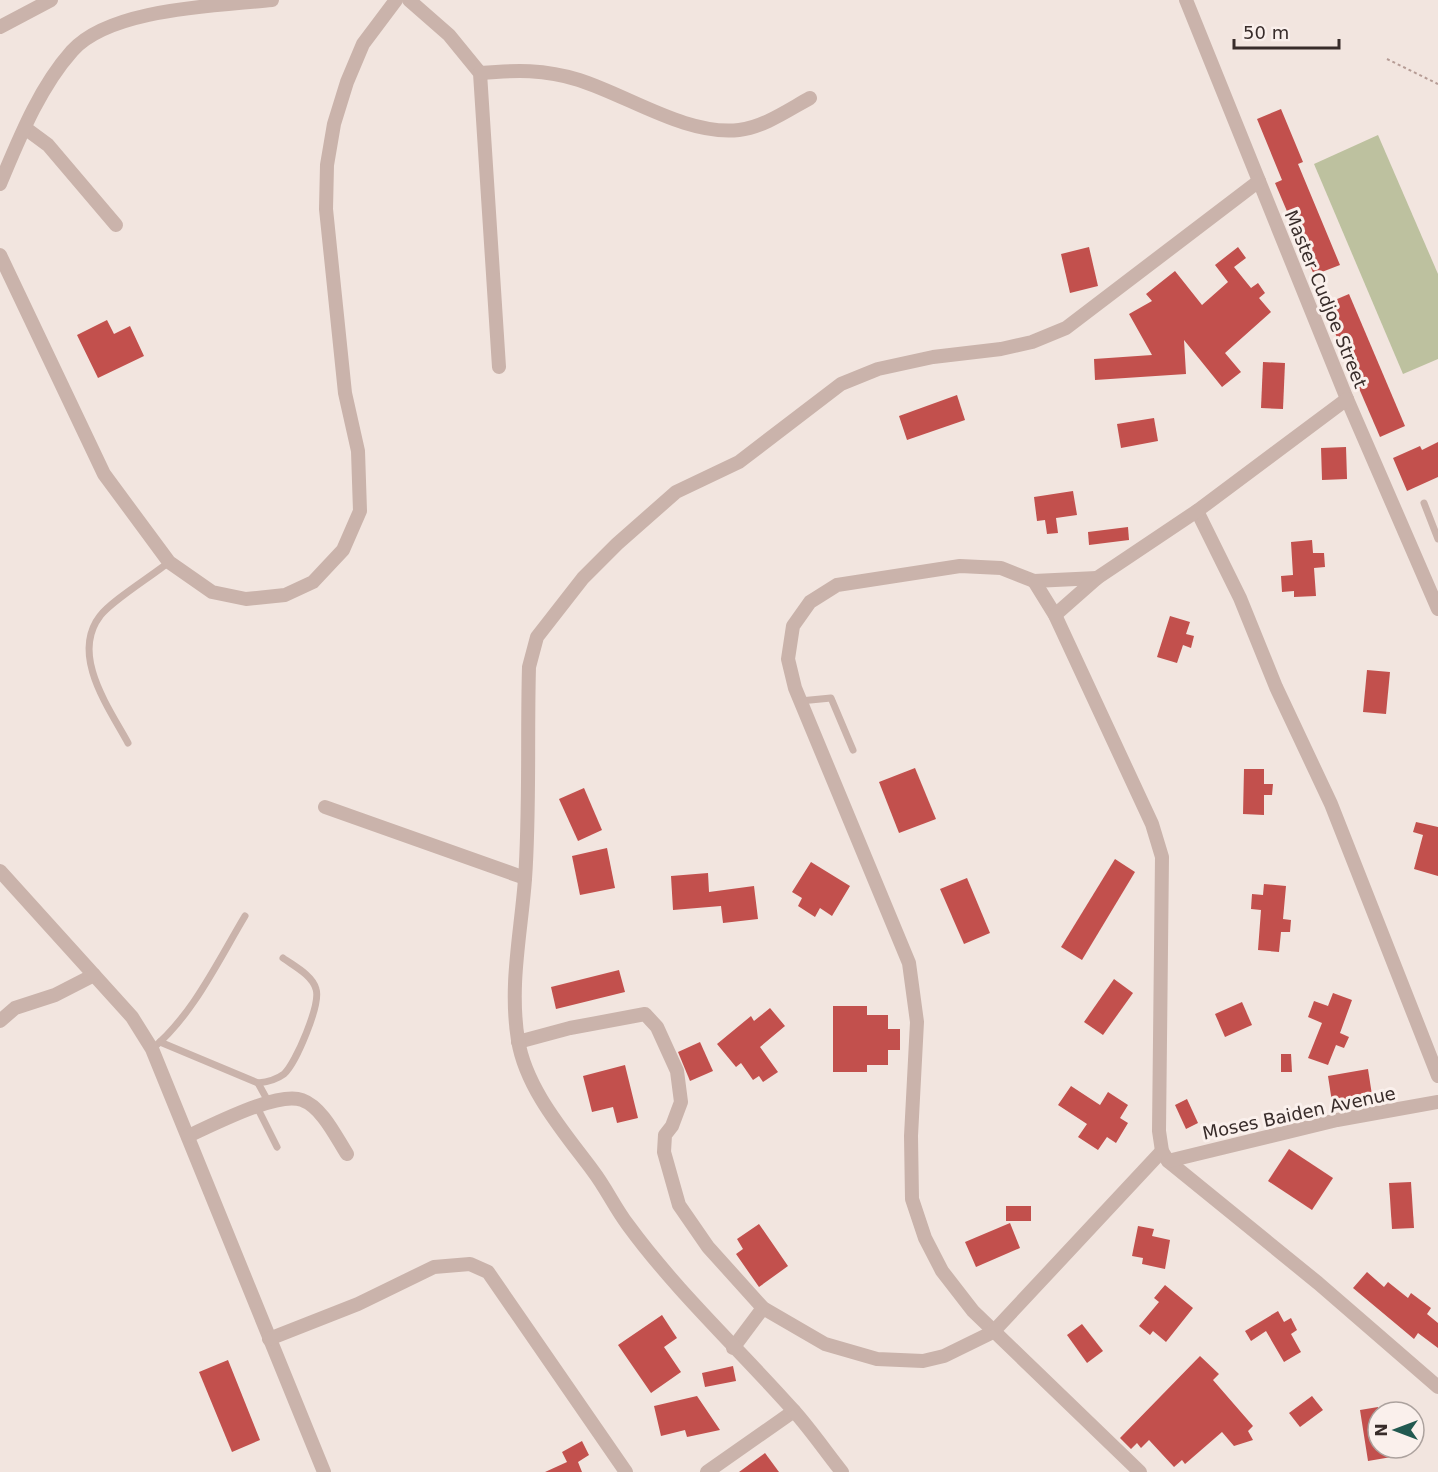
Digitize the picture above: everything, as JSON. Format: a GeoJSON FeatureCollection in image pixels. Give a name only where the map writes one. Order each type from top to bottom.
{"type":"FeatureCollection","features":[{"type":"Feature","properties":{"kind":"street"},"geometry":{"type":"LineString","coordinates":[[0,27],[51,0]]}},
{"type":"Feature","properties":{"kind":"street"},"geometry":{"type":"LineString","coordinates":[[0,184],[38,101],[72,51],[94,33],[134,17],[272,0]]}},
{"type":"Feature","properties":{"kind":"street"},"geometry":{"type":"LineString","coordinates":[[0,255],[104,474],[169,562],[212,592],[246,599],[285,595],[313,582],[343,550],[360,511],[358,451],[345,393],[326,209],[327,165],[334,124],[347,82],[363,44],[396,0]]}},
{"type":"Feature","properties":{"kind":"street"},"geometry":{"type":"LineString","coordinates":[[409,0],[449,35],[480,73],[499,368]]}},
{"type":"Feature","properties":{"kind":"street","name":"Master Cudjoe Street"},"geometry":{"type":"LineString","coordinates":[[1186,0],[1347,399],[1438,609]]}},
{"type":"Feature","properties":{"kind":"street"},"geometry":{"type":"LineString","coordinates":[[480,73],[521,69],[562,75],[704,129],[740,130],[766,122],[810,98]]}},
{"type":"Feature","properties":{"kind":"street"},"geometry":{"type":"LineString","coordinates":[[25,128],[48,145],[116,225]]}},
{"type":"Feature","properties":{"kind":"street"},"geometry":{"type":"LineString","coordinates":[[843,1472],[794,1411],[733,1348],[628,1226],[542,1099],[518,1042],[514,1001],[516,955],[525,878],[529,667],[537,637],[584,578],[617,544],[676,492],[739,462],[842,384],[878,369],[933,357],[1032,342],[1066,328],[1259,181]]}},
{"type":"Feature","properties":{"kind":"street"},"geometry":{"type":"LineString","coordinates":[[1055,615],[1097,578],[1197,511],[1347,399]]}},
{"type":"Feature","properties":{"kind":"street"},"geometry":{"type":"LineString","coordinates":[[1197,511],[1240,598],[1276,687],[1331,804],[1438,1076]]}},
{"type":"Feature","properties":{"kind":"street"},"geometry":{"type":"LineString","coordinates":[[1097,578],[1034,582],[1001,567],[960,566],[837,585],[810,602],[793,626],[788,659],[800,701],[909,963],[917,1022],[911,1136],[912,1199],[926,1238],[942,1271],[993,1332],[1140,1472]]}},
{"type":"Feature","properties":{"kind":"street"},"geometry":{"type":"LineString","coordinates":[[1034,582],[1055,615],[1152,824],[1162,858],[1159,1131],[1165,1156],[1318,1283],[1438,1387]]}},
{"type":"Feature","properties":{"kind":"street"},"geometry":{"type":"LineString","coordinates":[[326,807],[525,878]]}},
{"type":"Feature","properties":{"kind":"street"},"geometry":{"type":"LineString","coordinates":[[0,871],[156,1046],[188,1136],[324,1472]]}},
{"type":"Feature","properties":{"kind":"street"},"geometry":{"type":"LineString","coordinates":[[0,1022],[15,1008],[55,995],[94,975]]}},
{"type":"Feature","properties":{"kind":"street"},"geometry":{"type":"LineString","coordinates":[[518,1042],[645,1014],[657,1027],[678,1071],[681,1102],[672,1126],[665,1135],[664,1152],[679,1204],[708,1247],[763,1308],[825,1344],[877,1359],[923,1361],[944,1356],[993,1332],[1165,1156]]}},
{"type":"Feature","properties":{"kind":"street"},"geometry":{"type":"LineString","coordinates":[[188,1136],[263,1105],[291,1098],[304,1100],[323,1118],[347,1154]]}},
{"type":"Feature","properties":{"kind":"street","name":"Moses Baiden Avenue"},"geometry":{"type":"LineString","coordinates":[[1165,1156],[1337,1120],[1438,1102]]}},
{"type":"Feature","properties":{"kind":"street"},"geometry":{"type":"LineString","coordinates":[[269,1339],[357,1304],[434,1267],[470,1264],[489,1272],[626,1472]]}},
{"type":"Feature","properties":{"kind":"street"},"geometry":{"type":"LineString","coordinates":[[733,1348],[763,1308]]}},
{"type":"Feature","properties":{"kind":"street"},"geometry":{"type":"LineString","coordinates":[[707,1472],[794,1411]]}},
{"type":"Feature","properties":{"kind":"lane"},"geometry":{"type":"LineString","coordinates":[[1424,503],[1438,539]]}},
{"type":"Feature","properties":{"kind":"lane"},"geometry":{"type":"LineString","coordinates":[[128,743],[98,688],[89,657],[91,630],[101,614],[169,562]]}},
{"type":"Feature","properties":{"kind":"lane"},"geometry":{"type":"LineString","coordinates":[[800,701],[831,698],[853,750]]}},
{"type":"Feature","properties":{"kind":"lane"},"geometry":{"type":"LineString","coordinates":[[245,916],[184,1014],[156,1046],[258,1083],[271,1081],[290,1067],[317,1004],[317,991],[313,981],[283,958]]}},
{"type":"Feature","properties":{"kind":"lane"},"geometry":{"type":"LineString","coordinates":[[258,1083],[277,1147]]}},
{"type":"Feature","properties":{"kind":"path"},"geometry":{"type":"LineString","coordinates":[[1387,59],[1438,84]]}},
{"type":"Feature","properties":{"kind":"green space"},"geometry":{"type":"Polygon","coordinates":[[[1378,135],[1438,274],[1438,359],[1403,374],[1314,164],[1378,135]]]}},
{"type":"Feature","properties":{"kind":"building"},"geometry":{"type":"Polygon","coordinates":[[[1281,109],[1303,162],[1298,164],[1340,265],[1314,275],[1275,183],[1282,180],[1257,119],[1281,109]]]}},
{"type":"Feature","properties":{"kind":"building"},"geometry":{"type":"Polygon","coordinates":[[[1089,247],[1098,286],[1070,293],[1061,254],[1089,247]]]}},
{"type":"Feature","properties":{"kind":"building"},"geometry":{"type":"Polygon","coordinates":[[[1238,247],[1246,258],[1234,267],[1251,288],[1258,283],[1265,293],[1259,298],[1271,312],[1225,353],[1241,372],[1222,387],[1184,340],[1186,374],[1095,380],[1094,359],[1152,355],[1129,314],[1152,301],[1146,294],[1175,271],[1202,305],[1228,282],[1215,265],[1238,247]]]}},
{"type":"Feature","properties":{"kind":"building"},"geometry":{"type":"Polygon","coordinates":[[[1349,294],[1405,426],[1380,437],[1323,305],[1349,294]]]}},
{"type":"Feature","properties":{"kind":"building"},"geometry":{"type":"Polygon","coordinates":[[[107,320],[114,334],[130,326],[144,356],[98,378],[77,335],[107,320]]]}},
{"type":"Feature","properties":{"kind":"building"},"geometry":{"type":"Polygon","coordinates":[[[1263,362],[1285,363],[1283,409],[1261,408],[1263,362]]]}},
{"type":"Feature","properties":{"kind":"building"},"geometry":{"type":"Polygon","coordinates":[[[957,395],[965,420],[907,440],[899,416],[957,395]]]}},
{"type":"Feature","properties":{"kind":"building"},"geometry":{"type":"Polygon","coordinates":[[[1154,418],[1158,441],[1121,448],[1117,424],[1154,418]]]}},
{"type":"Feature","properties":{"kind":"building"},"geometry":{"type":"Polygon","coordinates":[[[1438,442],[1438,477],[1407,491],[1393,458],[1420,446],[1422,450],[1438,442]]]}},
{"type":"Feature","properties":{"kind":"building"},"geometry":{"type":"Polygon","coordinates":[[[1346,447],[1347,479],[1322,480],[1321,448],[1346,447]]]}},
{"type":"Feature","properties":{"kind":"building"},"geometry":{"type":"Polygon","coordinates":[[[1073,491],[1077,515],[1056,518],[1058,533],[1047,534],[1045,520],[1037,521],[1034,497],[1073,491]]]}},
{"type":"Feature","properties":{"kind":"building"},"geometry":{"type":"Polygon","coordinates":[[[1128,527],[1129,540],[1089,545],[1088,532],[1128,527]]]}},
{"type":"Feature","properties":{"kind":"building"},"geometry":{"type":"Polygon","coordinates":[[[1312,540],[1313,553],[1324,553],[1325,567],[1314,568],[1316,596],[1294,597],[1294,591],[1282,592],[1281,576],[1293,575],[1291,542],[1312,540]]]}},
{"type":"Feature","properties":{"kind":"building"},"geometry":{"type":"Polygon","coordinates":[[[1170,616],[1190,622],[1186,634],[1194,636],[1191,648],[1183,645],[1177,663],[1157,657],[1170,616]]]}},
{"type":"Feature","properties":{"kind":"building"},"geometry":{"type":"Polygon","coordinates":[[[1367,670],[1390,672],[1386,714],[1363,712],[1367,670]]]}},
{"type":"Feature","properties":{"kind":"building"},"geometry":{"type":"Polygon","coordinates":[[[915,768],[936,819],[899,833],[879,782],[915,768]]]}},
{"type":"Feature","properties":{"kind":"building"},"geometry":{"type":"Polygon","coordinates":[[[1244,769],[1264,769],[1264,784],[1273,784],[1272,795],[1264,795],[1264,815],[1243,814],[1244,769]]]}},
{"type":"Feature","properties":{"kind":"building"},"geometry":{"type":"Polygon","coordinates":[[[584,788],[602,830],[578,841],[559,799],[584,788]]]}},
{"type":"Feature","properties":{"kind":"building"},"geometry":{"type":"Polygon","coordinates":[[[1416,822],[1438,827],[1438,876],[1414,869],[1423,835],[1413,832],[1416,822]]]}},
{"type":"Feature","properties":{"kind":"building"},"geometry":{"type":"Polygon","coordinates":[[[607,848],[615,888],[580,895],[572,856],[607,848]]]}},
{"type":"Feature","properties":{"kind":"building"},"geometry":{"type":"Polygon","coordinates":[[[1115,859],[1135,872],[1082,960],[1061,947],[1115,859]]]}},
{"type":"Feature","properties":{"kind":"building"},"geometry":{"type":"Polygon","coordinates":[[[811,862],[850,886],[832,916],[820,908],[815,917],[798,906],[802,898],[792,892],[811,862]]]}},
{"type":"Feature","properties":{"kind":"building"},"geometry":{"type":"Polygon","coordinates":[[[708,873],[709,892],[754,886],[758,919],[723,923],[721,906],[673,910],[671,876],[708,873]]]}},
{"type":"Feature","properties":{"kind":"building"},"geometry":{"type":"Polygon","coordinates":[[[967,878],[990,933],[964,944],[940,889],[967,878]]]}},
{"type":"Feature","properties":{"kind":"building"},"geometry":{"type":"Polygon","coordinates":[[[1264,884],[1286,886],[1283,919],[1291,920],[1290,932],[1281,932],[1279,952],[1258,950],[1261,910],[1251,909],[1252,894],[1263,895],[1264,884]]]}},
{"type":"Feature","properties":{"kind":"building"},"geometry":{"type":"Polygon","coordinates":[[[619,970],[625,992],[556,1009],[551,987],[619,970]]]}},
{"type":"Feature","properties":{"kind":"building"},"geometry":{"type":"Polygon","coordinates":[[[1114,979],[1133,993],[1103,1035],[1084,1022],[1114,979]]]}},
{"type":"Feature","properties":{"kind":"building"},"geometry":{"type":"Polygon","coordinates":[[[1333,993],[1352,1000],[1340,1033],[1349,1037],[1344,1048],[1336,1045],[1328,1065],[1308,1058],[1322,1023],[1308,1017],[1314,1001],[1328,1006],[1333,993]]]}},
{"type":"Feature","properties":{"kind":"building"},"geometry":{"type":"Polygon","coordinates":[[[1242,1002],[1252,1025],[1225,1037],[1215,1014],[1242,1002]]]}},
{"type":"Feature","properties":{"kind":"building"},"geometry":{"type":"Polygon","coordinates":[[[833,1006],[867,1006],[867,1015],[888,1015],[888,1029],[900,1029],[900,1050],[888,1050],[888,1065],[867,1065],[867,1072],[833,1072],[833,1006]]]}},
{"type":"Feature","properties":{"kind":"building"},"geometry":{"type":"Polygon","coordinates":[[[770,1008],[785,1026],[760,1047],[778,1072],[763,1082],[759,1076],[753,1080],[741,1063],[736,1067],[717,1044],[751,1016],[754,1021],[770,1008]]]}},
{"type":"Feature","properties":{"kind":"building"},"geometry":{"type":"Polygon","coordinates":[[[700,1042],[713,1071],[690,1081],[678,1052],[700,1042]]]}},
{"type":"Feature","properties":{"kind":"building"},"geometry":{"type":"Polygon","coordinates":[[[1281,1054],[1291,1054],[1292,1072],[1281,1072],[1281,1054]]]}},
{"type":"Feature","properties":{"kind":"building"},"geometry":{"type":"Polygon","coordinates":[[[625,1065],[638,1118],[617,1123],[613,1107],[592,1112],[583,1076],[625,1065]]]}},
{"type":"Feature","properties":{"kind":"building"},"geometry":{"type":"Polygon","coordinates":[[[1368,1069],[1372,1095],[1332,1102],[1328,1076],[1368,1069]]]}},
{"type":"Feature","properties":{"kind":"building"},"geometry":{"type":"Polygon","coordinates":[[[1071,1086],[1100,1105],[1108,1092],[1128,1105],[1120,1118],[1128,1123],[1116,1143],[1107,1137],[1098,1150],[1078,1137],[1087,1124],[1058,1105],[1071,1086]]]}},
{"type":"Feature","properties":{"kind":"building"},"geometry":{"type":"Polygon","coordinates":[[[1187,1099],[1198,1123],[1186,1129],[1175,1105],[1187,1099]]]}},
{"type":"Feature","properties":{"kind":"building"},"geometry":{"type":"Polygon","coordinates":[[[1289,1149],[1333,1178],[1312,1210],[1268,1181],[1289,1149]]]}},
{"type":"Feature","properties":{"kind":"building"},"geometry":{"type":"Polygon","coordinates":[[[1411,1182],[1414,1228],[1392,1229],[1389,1183],[1411,1182]]]}},
{"type":"Feature","properties":{"kind":"building"},"geometry":{"type":"Polygon","coordinates":[[[1006,1206],[1031,1206],[1031,1221],[1006,1221],[1006,1206]]]}},
{"type":"Feature","properties":{"kind":"building"},"geometry":{"type":"Polygon","coordinates":[[[1010,1223],[1020,1248],[976,1267],[965,1242],[1010,1223]]]}},
{"type":"Feature","properties":{"kind":"building"},"geometry":{"type":"Polygon","coordinates":[[[759,1224],[788,1266],[759,1287],[736,1254],[743,1249],[737,1239],[759,1224]]]}},
{"type":"Feature","properties":{"kind":"building"},"geometry":{"type":"Polygon","coordinates":[[[1138,1226],[1154,1229],[1152,1236],[1170,1240],[1165,1269],[1142,1264],[1143,1258],[1132,1256],[1138,1226]]]}},
{"type":"Feature","properties":{"kind":"building"},"geometry":{"type":"Polygon","coordinates":[[[1367,1272],[1384,1287],[1388,1282],[1408,1298],[1411,1293],[1431,1308],[1427,1314],[1438,1323],[1438,1348],[1418,1333],[1414,1339],[1353,1288],[1367,1272]]]}},
{"type":"Feature","properties":{"kind":"building"},"geometry":{"type":"Polygon","coordinates":[[[1165,1285],[1193,1308],[1166,1342],[1153,1331],[1150,1335],[1139,1326],[1159,1302],[1154,1298],[1165,1285]]]}},
{"type":"Feature","properties":{"kind":"building"},"geometry":{"type":"Polygon","coordinates":[[[1278,1311],[1284,1322],[1291,1318],[1297,1330],[1291,1334],[1301,1352],[1284,1362],[1266,1331],[1251,1341],[1245,1331],[1278,1311]]]}},
{"type":"Feature","properties":{"kind":"building"},"geometry":{"type":"Polygon","coordinates":[[[662,1315],[677,1338],[664,1347],[681,1372],[651,1393],[618,1345],[662,1315]]]}},
{"type":"Feature","properties":{"kind":"building"},"geometry":{"type":"Polygon","coordinates":[[[1082,1324],[1103,1351],[1087,1363],[1067,1335],[1082,1324]]]}},
{"type":"Feature","properties":{"kind":"building"},"geometry":{"type":"Polygon","coordinates":[[[1200,1356],[1219,1374],[1213,1380],[1253,1426],[1248,1431],[1253,1440],[1234,1446],[1222,1432],[1185,1464],[1182,1460],[1174,1467],[1149,1440],[1141,1448],[1137,1443],[1131,1449],[1120,1438],[1200,1356]]]}},
{"type":"Feature","properties":{"kind":"building"},"geometry":{"type":"Polygon","coordinates":[[[228,1360],[260,1440],[232,1452],[199,1372],[228,1360]]]}},
{"type":"Feature","properties":{"kind":"building"},"geometry":{"type":"Polygon","coordinates":[[[733,1366],[736,1381],[705,1387],[702,1373],[733,1366]]]}},
{"type":"Feature","properties":{"kind":"building"},"geometry":{"type":"Polygon","coordinates":[[[697,1396],[720,1430],[687,1437],[685,1430],[661,1436],[654,1406],[697,1396]]]}},
{"type":"Feature","properties":{"kind":"building"},"geometry":{"type":"Polygon","coordinates":[[[1312,1396],[1323,1410],[1300,1427],[1289,1413],[1312,1396]]]}},
{"type":"Feature","properties":{"kind":"building"},"geometry":{"type":"Polygon","coordinates":[[[1366,1409],[1366,1448],[1360,1410],[1366,1409]]]}},
{"type":"Feature","properties":{"kind":"building"},"geometry":{"type":"Polygon","coordinates":[[[582,1441],[589,1455],[578,1462],[582,1472],[545,1472],[567,1462],[562,1452],[582,1441]]]}},
{"type":"Feature","properties":{"kind":"building"},"geometry":{"type":"Polygon","coordinates":[[[765,1453],[779,1472],[739,1472],[765,1453]]]}}]}
